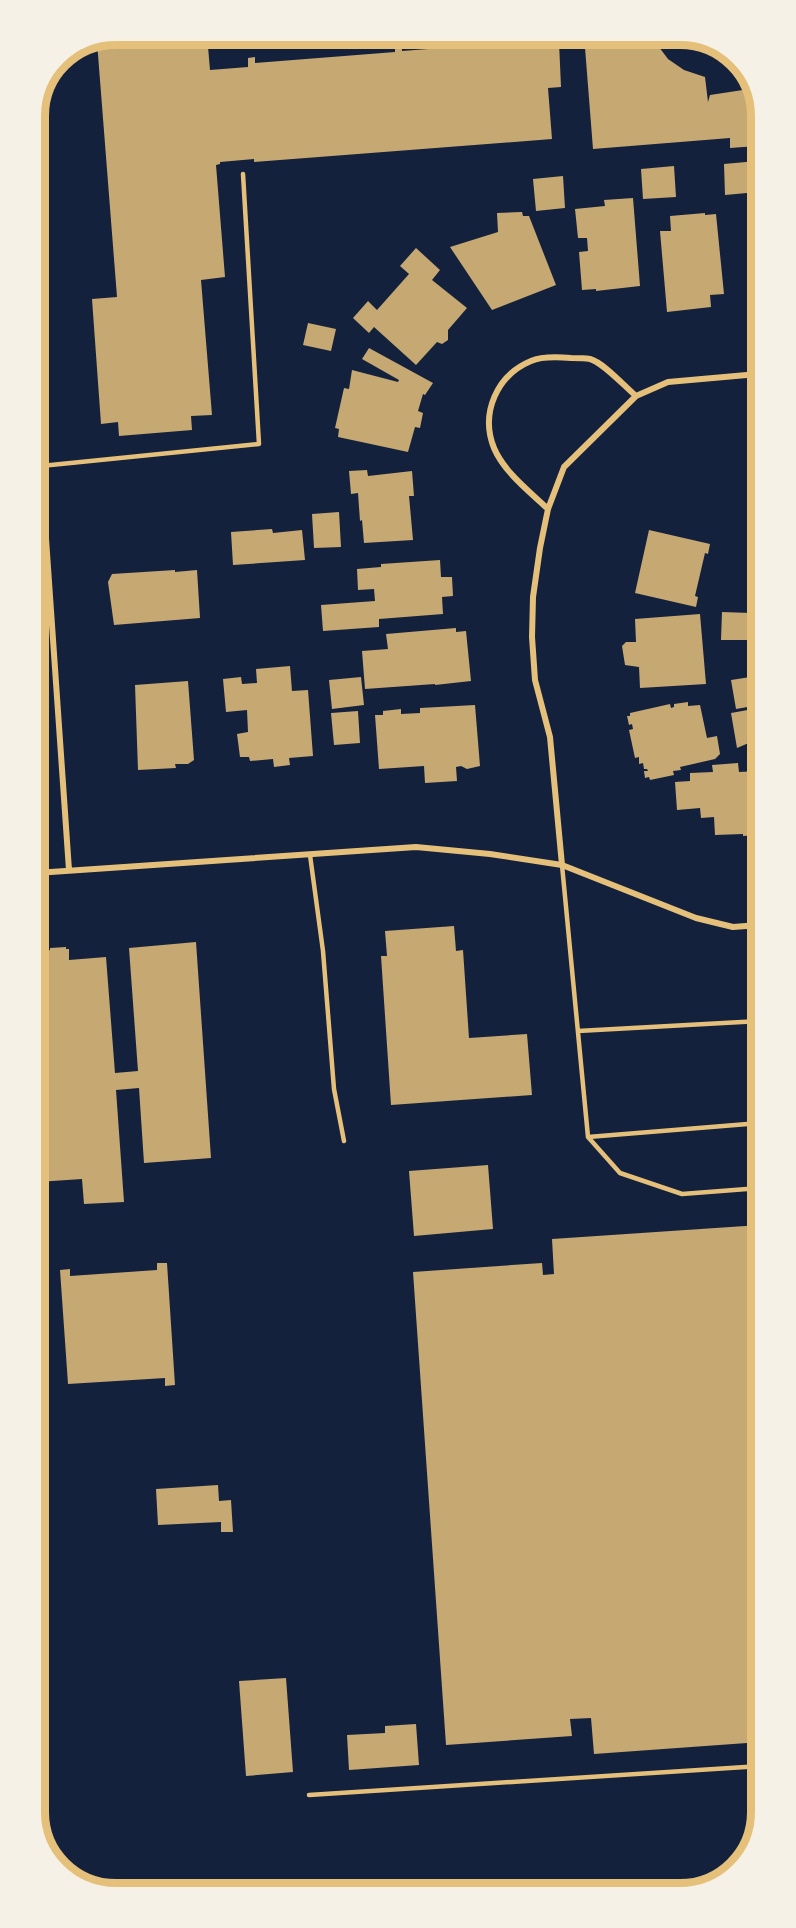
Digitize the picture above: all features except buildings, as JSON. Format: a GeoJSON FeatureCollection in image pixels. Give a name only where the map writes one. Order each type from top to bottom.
{"type":"FeatureCollection","features":[{"type":"Feature","properties":{"kind":"street"},"geometry":{"type":"LineString","coordinates":[[548,509],[502,462],[494,449],[489,431],[489,411],[495,392],[511,372],[532,360],[559,357],[591,360],[636,396]]}},
{"type":"Feature","properties":{"kind":"street"},"geometry":{"type":"LineString","coordinates":[[562,865],[550,737],[535,680],[532,637],[534,587],[540,548],[548,509],[564,467],[636,396],[668,382],[751,375]]}},
{"type":"Feature","properties":{"kind":"street"},"geometry":{"type":"LineString","coordinates":[[45,524],[69,870]]}},
{"type":"Feature","properties":{"kind":"street"},"geometry":{"type":"LineString","coordinates":[[45,872],[416,847],[490,854],[562,865],[696,918],[733,927],[751,926]]}},
{"type":"Feature","properties":{"kind":"lane"},"geometry":{"type":"LineString","coordinates":[[45,466],[259,444],[243,174]]}},
{"type":"Feature","properties":{"kind":"lane"},"geometry":{"type":"LineString","coordinates":[[310,855],[323,951],[334,1089],[344,1141]]}},
{"type":"Feature","properties":{"kind":"lane"},"geometry":{"type":"LineString","coordinates":[[562,865],[588,1137],[620,1173],[682,1194],[751,1189]]}},
{"type":"Feature","properties":{"kind":"lane"},"geometry":{"type":"LineString","coordinates":[[578,1031],[751,1021]]}},
{"type":"Feature","properties":{"kind":"lane"},"geometry":{"type":"LineString","coordinates":[[588,1137],[751,1124]]}},
{"type":"Feature","properties":{"kind":"lane"},"geometry":{"type":"LineString","coordinates":[[309,1795],[751,1767]]}}]}
